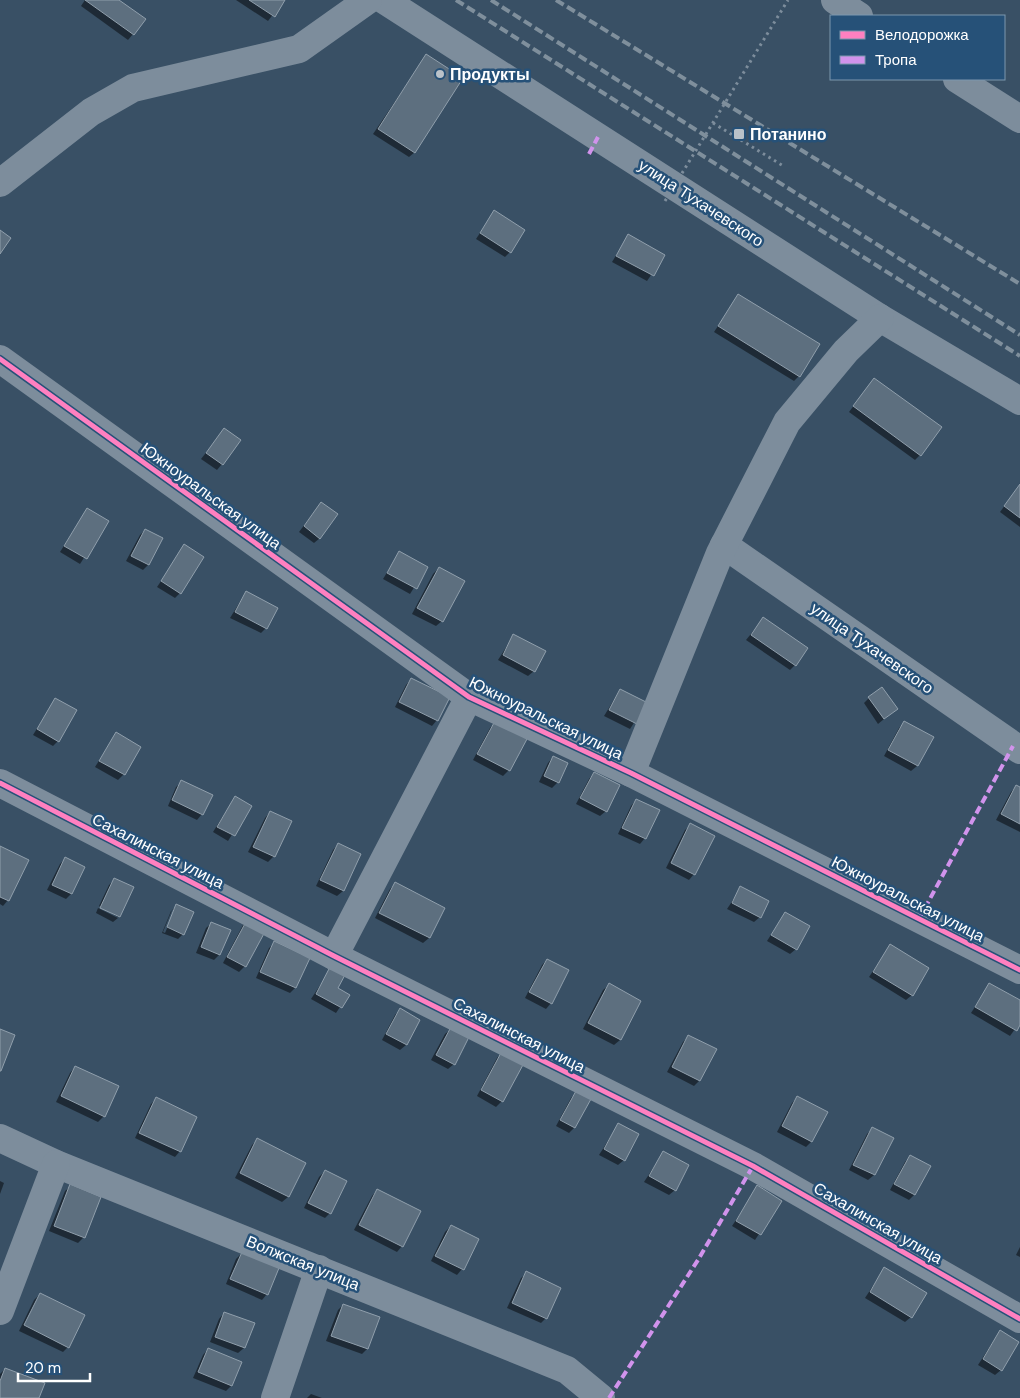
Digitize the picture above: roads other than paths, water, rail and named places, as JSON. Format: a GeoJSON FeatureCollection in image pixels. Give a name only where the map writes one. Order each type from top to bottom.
{"type":"FeatureCollection","features":[{"type":"Feature","properties":{"kind":"street"},"geometry":{"type":"LineString","coordinates":[[0,183],[91,112],[134,88],[299,49],[368,0]]}},
{"type":"Feature","properties":{"kind":"street","name":"улица Тухачевского"},"geometry":{"type":"LineString","coordinates":[[384,0],[880,318],[1020,401]]}},
{"type":"Feature","properties":{"kind":"street"},"geometry":{"type":"LineString","coordinates":[[834,0],[857,15]]}},
{"type":"Feature","properties":{"kind":"street"},"geometry":{"type":"LineString","coordinates":[[959,80],[1020,119]]}},
{"type":"Feature","properties":{"kind":"street"},"geometry":{"type":"LineString","coordinates":[[631,773],[724,545],[787,422],[846,350],[880,318]]}},
{"type":"Feature","properties":{"kind":"street","name":"Южноуральская улица"},"geometry":{"type":"LineString","coordinates":[[0,358],[469,697],[631,773],[1020,970]]}},
{"type":"Feature","properties":{"kind":"street","name":"улица Тухачевского"},"geometry":{"type":"LineString","coordinates":[[724,545],[1020,750]]}},
{"type":"Feature","properties":{"kind":"street"},"geometry":{"type":"LineString","coordinates":[[334,956],[469,697]]}},
{"type":"Feature","properties":{"kind":"street","name":"Сахалинская улица"},"geometry":{"type":"LineString","coordinates":[[0,783],[334,956],[753,1166],[1020,1319]]}},
{"type":"Feature","properties":{"kind":"street","name":"Волжская улица"},"geometry":{"type":"LineString","coordinates":[[0,1138],[56,1164],[567,1370],[601,1398]]}},
{"type":"Feature","properties":{"kind":"street"},"geometry":{"type":"LineString","coordinates":[[0,1311],[56,1164]]}},
{"type":"Feature","properties":{"kind":"street"},"geometry":{"type":"LineString","coordinates":[[275,1398],[319,1269]]}},
{"type":"Feature","properties":{"kind":"railway"},"geometry":{"type":"LineString","coordinates":[[456,0],[1020,356]]}},
{"type":"Feature","properties":{"kind":"railway"},"geometry":{"type":"LineString","coordinates":[[491,0],[1020,335]]}},
{"type":"Feature","properties":{"kind":"railway"},"geometry":{"type":"LineString","coordinates":[[556,0],[1020,284]]}},
{"type":"Feature","properties":{"kind":"place","name":"Продукты"},"geometry":{"type":"Point","coordinates":[440,74]}},
{"type":"Feature","properties":{"kind":"place","name":"Потанино"},"geometry":{"type":"Point","coordinates":[739,134]}}]}
